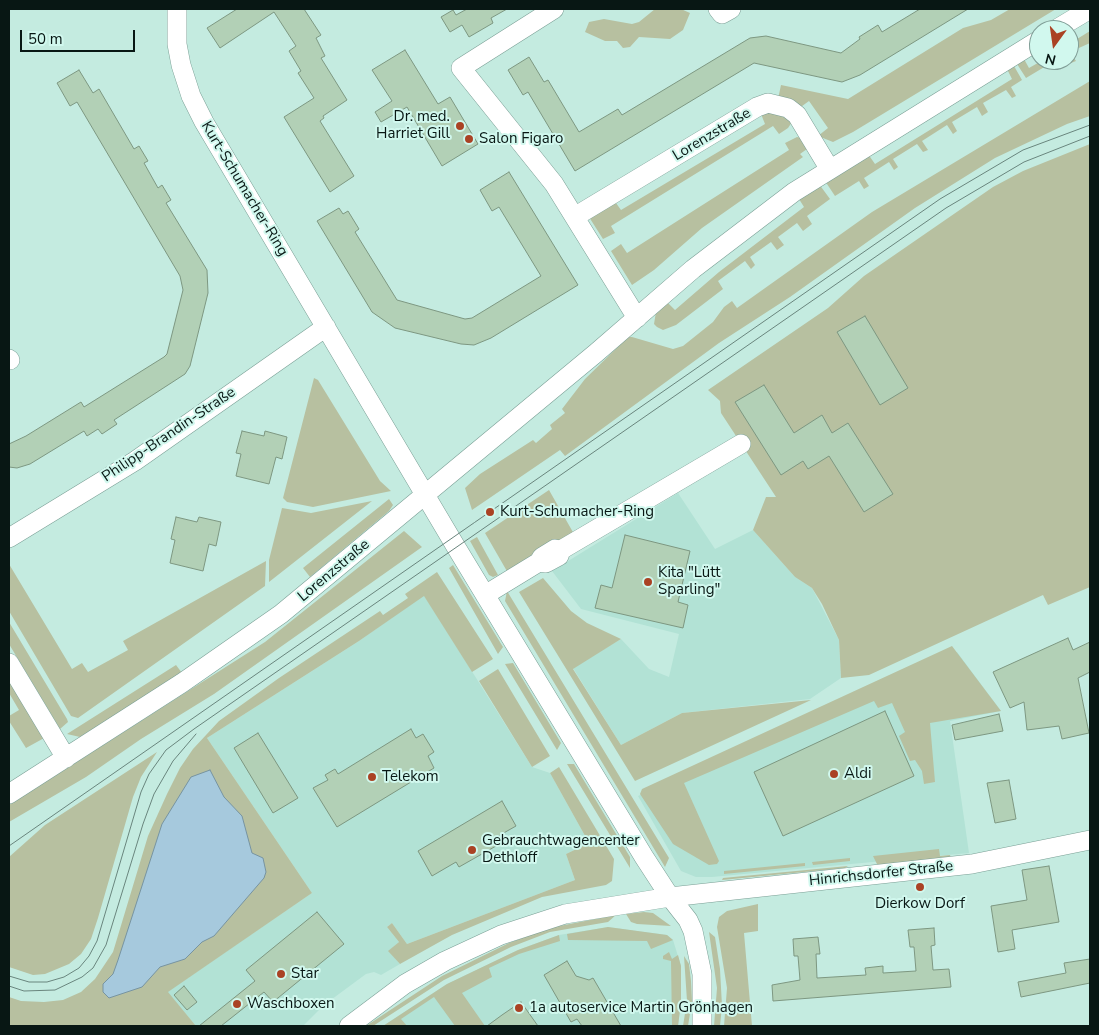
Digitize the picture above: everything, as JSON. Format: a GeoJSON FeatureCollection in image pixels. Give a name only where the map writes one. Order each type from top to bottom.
{"type":"FeatureCollection","features":[{"type":"Feature","properties":{"kind":"street","name":"Kurt-Schumacher-Ring"},"geometry":{"type":"LineString","coordinates":[[177,9],[178,53],[191,96],[204,122],[485,595],[670,897]]}},
{"type":"Feature","properties":{"kind":"street"},"geometry":{"type":"LineString","coordinates":[[554,9],[461,68],[554,184],[576,216],[623,298],[637,318]]}},
{"type":"Feature","properties":{"kind":"street"},"geometry":{"type":"LineString","coordinates":[[718,9],[722,14],[731,9]]}},
{"type":"Feature","properties":{"kind":"street"},"geometry":{"type":"LineString","coordinates":[[1072,20],[1090,9]]}},
{"type":"Feature","properties":{"kind":"street","name":"Lorenzstraße"},"geometry":{"type":"LineString","coordinates":[[9,794],[182,683],[274,619],[321,583],[693,269],[743,230],[829,168],[1029,46]]}},
{"type":"Feature","properties":{"kind":"street","name":"Lorenzstraße"},"geometry":{"type":"LineString","coordinates":[[576,216],[758,107],[768,103],[788,108],[797,116],[829,168]]}},
{"type":"Feature","properties":{"kind":"street","name":"Philipp-Brandin-Straße"},"geometry":{"type":"LineString","coordinates":[[9,538],[135,461],[326,327]]}},
{"type":"Feature","properties":{"kind":"street"},"geometry":{"type":"LineString","coordinates":[[485,595],[539,562],[546,563],[559,556],[561,550],[741,444]]}},
{"type":"Feature","properties":{"kind":"street"},"geometry":{"type":"LineString","coordinates":[[9,664],[66,758]]}},
{"type":"Feature","properties":{"kind":"street","name":"Hinrichsdorfer Straße"},"geometry":{"type":"LineString","coordinates":[[349,1026],[405,984],[501,935],[565,914],[670,897],[972,864],[1090,840]]}},
{"type":"Feature","properties":{"kind":"street"},"geometry":{"type":"LineString","coordinates":[[670,897],[688,920],[693,931],[702,974],[702,1026]]}},
{"type":"Feature","properties":{"kind":"shaded area"},"geometry":{"type":"Polygon","coordinates":[[[655,9],[681,9],[690,13],[683,30],[670,39],[639,37],[630,47],[623,48],[617,41],[605,41],[585,32],[589,22],[604,19],[632,24],[639,22],[655,9]]]}},
{"type":"Feature","properties":{"kind":"shaded area"},"geometry":{"type":"Polygon","coordinates":[[[1010,9],[1056,9],[1038,20],[1029,20],[1029,25],[853,132],[833,142],[818,136],[828,128],[809,101],[798,109],[778,99],[781,85],[848,99],[963,28],[991,20],[1010,9]]]}},
{"type":"Feature","properties":{"kind":"shaded area"},"geometry":{"type":"Polygon","coordinates":[[[1090,31],[1090,43],[1079,48],[1079,38],[1090,31]]]}},
{"type":"Feature","properties":{"kind":"shaded area"},"geometry":{"type":"Polygon","coordinates":[[[1024,59],[1029,70],[1039,70],[1026,78],[1017,64],[1024,59]]]}},
{"type":"Feature","properties":{"kind":"shaded area"},"geometry":{"type":"Polygon","coordinates":[[[1014,66],[1022,80],[1011,87],[1016,96],[1012,98],[1006,90],[983,103],[988,112],[982,116],[977,107],[952,122],[957,131],[953,134],[947,125],[922,141],[928,150],[923,152],[917,144],[893,159],[898,167],[894,170],[889,162],[864,178],[869,186],[864,189],[859,181],[835,196],[825,181],[868,154],[875,164],[1012,79],[1007,69],[1014,66]]]}},
{"type":"Feature","properties":{"kind":"shaded area"},"geometry":{"type":"Polygon","coordinates":[[[1090,81],[1090,116],[1067,124],[995,158],[915,208],[790,297],[719,343],[565,456],[560,450],[472,510],[465,488],[480,474],[533,440],[536,443],[552,429],[550,425],[565,413],[562,409],[585,379],[628,337],[673,349],[683,346],[713,322],[724,307],[732,301],[737,308],[872,212],[1090,81]]]}},
{"type":"Feature","properties":{"kind":"shaded area"},"geometry":{"type":"Polygon","coordinates":[[[770,110],[778,112],[792,122],[788,128],[779,134],[773,126],[611,226],[615,233],[603,239],[589,217],[616,203],[621,210],[765,124],[761,114],[770,110]]]}},
{"type":"Feature","properties":{"kind":"shaded area"},"geometry":{"type":"Polygon","coordinates":[[[797,137],[802,138],[807,149],[800,154],[803,157],[702,228],[654,270],[632,285],[611,251],[621,244],[627,253],[789,150],[785,143],[797,137]]]}},
{"type":"Feature","properties":{"kind":"shaded area"},"geometry":{"type":"Polygon","coordinates":[[[1090,144],[1090,587],[1048,605],[1043,595],[869,675],[841,678],[839,640],[822,604],[812,588],[795,577],[753,530],[766,497],[776,497],[721,413],[720,401],[708,390],[828,308],[864,276],[993,187],[1023,171],[1090,144]]]}},
{"type":"Feature","properties":{"kind":"shaded area"},"geometry":{"type":"Polygon","coordinates":[[[819,184],[830,199],[807,216],[812,224],[803,231],[797,223],[778,237],[784,245],[777,250],[771,242],[750,257],[755,265],[751,269],[745,261],[718,281],[723,289],[676,325],[663,330],[654,324],[656,312],[668,303],[675,310],[719,272],[804,207],[799,199],[819,184]]]}},
{"type":"Feature","properties":{"kind":"shaded area"},"geometry":{"type":"Polygon","coordinates":[[[314,378],[318,380],[380,481],[391,491],[313,507],[287,502],[283,498],[314,378]]]}},
{"type":"Feature","properties":{"kind":"shaded area"},"geometry":{"type":"Polygon","coordinates":[[[549,490],[574,534],[508,573],[485,533],[549,490]]]}},
{"type":"Feature","properties":{"kind":"shaded area"},"geometry":{"type":"Polygon","coordinates":[[[678,493],[715,549],[753,530],[795,577],[812,588],[839,640],[841,678],[810,699],[682,713],[621,745],[573,668],[621,639],[649,669],[669,677],[679,634],[581,609],[552,571],[678,493]]]}},
{"type":"Feature","properties":{"kind":"shaded area"},"geometry":{"type":"Polygon","coordinates":[[[389,499],[393,505],[389,511],[310,577],[303,568],[389,499]]]}},
{"type":"Feature","properties":{"kind":"shaded area"},"geometry":{"type":"Polygon","coordinates":[[[372,501],[269,582],[269,560],[282,508],[311,513],[372,501]]]}},
{"type":"Feature","properties":{"kind":"shaded area"},"geometry":{"type":"Polygon","coordinates":[[[404,531],[422,547],[214,694],[141,739],[86,777],[9,822],[9,805],[265,642],[404,531]]]}},
{"type":"Feature","properties":{"kind":"shaded area"},"geometry":{"type":"Polygon","coordinates":[[[477,537],[498,575],[493,577],[489,575],[470,541],[477,537]]]}},
{"type":"Feature","properties":{"kind":"shaded area"},"geometry":{"type":"Polygon","coordinates":[[[266,561],[265,586],[78,718],[71,716],[9,611],[9,564],[72,669],[82,663],[88,672],[128,650],[123,641],[266,561]]]}},
{"type":"Feature","properties":{"kind":"shaded area"},"geometry":{"type":"Polygon","coordinates":[[[453,565],[503,647],[498,654],[449,568],[453,565]]]}},
{"type":"Feature","properties":{"kind":"shaded area"},"geometry":{"type":"Polygon","coordinates":[[[437,572],[493,659],[472,672],[424,596],[359,641],[207,738],[312,893],[168,992],[196,1026],[9,1026],[9,997],[21,1001],[44,1002],[63,1000],[81,992],[95,979],[113,952],[148,836],[167,794],[180,768],[193,749],[219,721],[279,678],[380,611],[383,615],[408,598],[405,594],[437,572]]]}},
{"type":"Feature","properties":{"kind":"shaded area"},"geometry":{"type":"Polygon","coordinates":[[[543,578],[571,611],[587,623],[621,639],[573,669],[621,745],[682,713],[811,700],[635,781],[519,592],[543,578]]]}},
{"type":"Feature","properties":{"kind":"shaded area"},"geometry":{"type":"Polygon","coordinates":[[[507,591],[669,858],[665,867],[505,601],[507,591]]]}},
{"type":"Feature","properties":{"kind":"shaded area"},"geometry":{"type":"Polygon","coordinates":[[[424,595],[532,767],[550,773],[589,843],[566,854],[575,880],[407,944],[392,923],[387,927],[399,942],[389,951],[400,964],[381,975],[374,972],[366,974],[324,1005],[303,1026],[196,1026],[167,992],[312,893],[207,738],[359,641],[424,595]]]}},
{"type":"Feature","properties":{"kind":"shaded area"},"geometry":{"type":"Polygon","coordinates":[[[9,622],[67,719],[68,722],[60,729],[9,644],[9,622]]]}},
{"type":"Feature","properties":{"kind":"shaded area"},"geometry":{"type":"Polygon","coordinates":[[[952,646],[1001,711],[930,723],[935,782],[924,784],[922,771],[915,760],[910,761],[899,736],[905,732],[892,703],[878,708],[874,701],[684,783],[719,861],[717,864],[709,865],[673,844],[640,794],[642,789],[952,646]]]}},
{"type":"Feature","properties":{"kind":"shaded area"},"geometry":{"type":"Polygon","coordinates":[[[957,652],[1001,711],[950,721],[969,853],[712,877],[696,877],[681,871],[638,796],[957,652]]]}},
{"type":"Feature","properties":{"kind":"shaded area"},"geometry":{"type":"Polygon","coordinates":[[[513,663],[561,743],[557,750],[505,664],[513,663]]]}},
{"type":"Feature","properties":{"kind":"shaded area"},"geometry":{"type":"Polygon","coordinates":[[[176,665],[182,673],[80,737],[67,734],[176,665]]]}},
{"type":"Feature","properties":{"kind":"shaded area"},"geometry":{"type":"Polygon","coordinates":[[[498,669],[550,756],[532,767],[479,681],[498,669]]]}},
{"type":"Feature","properties":{"kind":"shaded area"},"geometry":{"type":"Polygon","coordinates":[[[9,673],[46,737],[26,748],[9,721],[9,716],[19,710],[9,693],[9,673]]]}},
{"type":"Feature","properties":{"kind":"shaded area"},"geometry":{"type":"Polygon","coordinates":[[[157,752],[141,777],[133,797],[98,918],[91,939],[81,954],[69,964],[45,974],[33,975],[9,967],[9,857],[45,825],[157,752]]]}},
{"type":"Feature","properties":{"kind":"shaded area"},"geometry":{"type":"Polygon","coordinates":[[[567,764],[574,764],[630,857],[630,868],[567,764]]]}},
{"type":"Feature","properties":{"kind":"shaded area"},"geometry":{"type":"Polygon","coordinates":[[[559,767],[614,859],[612,881],[606,885],[542,897],[452,935],[400,964],[388,951],[399,942],[387,927],[392,923],[407,944],[575,880],[566,854],[589,843],[550,773],[559,767]]]}},
{"type":"Feature","properties":{"kind":"shaded area"},"geometry":{"type":"Polygon","coordinates":[[[939,849],[940,856],[950,855],[951,859],[878,866],[873,856],[939,849]]]}},
{"type":"Feature","properties":{"kind":"shaded area"},"geometry":{"type":"Polygon","coordinates":[[[850,858],[850,861],[813,865],[812,862],[850,858]]]}},
{"type":"Feature","properties":{"kind":"shaded area"},"geometry":{"type":"Polygon","coordinates":[[[805,863],[805,866],[724,874],[724,871],[805,863]]]}},
{"type":"Feature","properties":{"kind":"shaded area"},"geometry":{"type":"Polygon","coordinates":[[[848,866],[845,868],[722,880],[723,878],[848,866]]]}},
{"type":"Feature","properties":{"kind":"shaded area"},"geometry":{"type":"Polygon","coordinates":[[[758,904],[758,931],[744,933],[752,1026],[724,1026],[727,988],[717,927],[719,917],[727,911],[758,904]]]}},
{"type":"Feature","properties":{"kind":"shaded area"},"geometry":{"type":"Polygon","coordinates":[[[653,913],[671,926],[637,924],[631,922],[626,914],[653,913]]]}},
{"type":"Feature","properties":{"kind":"shaded area"},"geometry":{"type":"Polygon","coordinates":[[[616,915],[608,922],[550,932],[511,947],[444,980],[373,1026],[366,1026],[442,976],[509,943],[549,928],[616,915]]]}},
{"type":"Feature","properties":{"kind":"shaded area"},"geometry":{"type":"Polygon","coordinates":[[[608,927],[667,935],[673,940],[681,966],[681,1002],[678,1026],[383,1026],[447,984],[518,950],[559,935],[608,927]]]}},
{"type":"Feature","properties":{"kind":"shaded area"},"geometry":{"type":"Polygon","coordinates":[[[608,927],[667,935],[673,940],[651,949],[647,941],[568,940],[567,934],[608,927]]]}},
{"type":"Feature","properties":{"kind":"shaded area"},"geometry":{"type":"Polygon","coordinates":[[[709,932],[715,937],[720,969],[722,1006],[720,1026],[714,1026],[717,988],[709,932]]]}},
{"type":"Feature","properties":{"kind":"shaded area"},"geometry":{"type":"Polygon","coordinates":[[[559,935],[560,941],[519,954],[489,968],[492,977],[462,993],[485,1026],[455,1026],[434,997],[401,1019],[407,1026],[383,1026],[447,984],[518,950],[559,935]]]}},
{"type":"Feature","properties":{"kind":"shaded area"},"geometry":{"type":"Polygon","coordinates":[[[669,952],[672,959],[678,955],[681,966],[681,1002],[678,1026],[672,1026],[671,961],[663,959],[663,956],[669,952]]]}},
{"type":"Feature","properties":{"kind":"shaded area"},"geometry":{"type":"Polygon","coordinates":[[[684,956],[689,964],[691,981],[692,1001],[688,1026],[683,1026],[687,1001],[684,956]]]}},
{"type":"Feature","properties":{"kind":"water"},"geometry":{"type":"Polygon","coordinates":[[[210,770],[224,797],[242,816],[252,853],[263,858],[266,872],[264,878],[214,936],[202,942],[185,959],[160,967],[142,987],[109,998],[103,992],[103,984],[113,974],[162,824],[191,777],[210,770]]]}},
{"type":"Feature","properties":{"kind":"building"},"geometry":{"type":"Polygon","coordinates":[[[237,9],[304,9],[321,35],[316,38],[325,56],[321,58],[347,100],[323,116],[324,118],[320,121],[354,176],[330,192],[284,117],[314,98],[298,73],[301,71],[289,51],[296,46],[274,12],[220,48],[207,28],[237,9]]]}},
{"type":"Feature","properties":{"kind":"building"},"geometry":{"type":"Polygon","coordinates":[[[467,9],[507,9],[491,18],[493,23],[469,37],[462,25],[450,32],[441,17],[453,10],[456,15],[467,9]]]}},
{"type":"Feature","properties":{"kind":"building"},"geometry":{"type":"Polygon","coordinates":[[[920,9],[968,9],[860,75],[842,82],[754,63],[575,171],[528,92],[523,95],[508,70],[529,57],[544,82],[548,80],[579,132],[618,109],[622,115],[750,38],[766,36],[841,53],[860,39],[859,37],[878,25],[882,32],[920,9]]]}},
{"type":"Feature","properties":{"kind":"building"},"geometry":{"type":"Polygon","coordinates":[[[405,50],[438,104],[450,97],[478,144],[442,166],[407,107],[381,122],[375,112],[392,101],[372,70],[405,50]]]}},
{"type":"Feature","properties":{"kind":"building"},"geometry":{"type":"Polygon","coordinates":[[[79,70],[93,93],[99,89],[134,149],[139,146],[148,161],[144,163],[158,188],[162,185],[171,200],[166,203],[207,270],[208,293],[190,366],[185,374],[114,420],[117,424],[102,434],[98,429],[87,436],[84,431],[30,464],[17,468],[9,467],[9,444],[26,436],[81,402],[84,407],[167,354],[183,290],[180,276],[77,102],[70,106],[57,83],[79,70]]]}},
{"type":"Feature","properties":{"kind":"building"},"geometry":{"type":"Polygon","coordinates":[[[509,172],[578,285],[491,338],[474,345],[461,344],[395,328],[372,312],[317,221],[339,208],[343,214],[348,211],[359,229],[355,232],[397,300],[465,319],[472,318],[541,276],[499,207],[492,211],[480,190],[509,172]]]}},
{"type":"Feature","properties":{"kind":"building"},"geometry":{"type":"Polygon","coordinates":[[[865,316],[908,388],[880,405],[837,332],[865,316]]]}},
{"type":"Feature","properties":{"kind":"building"},"geometry":{"type":"Polygon","coordinates":[[[764,385],[794,433],[822,415],[832,433],[848,423],[893,494],[864,512],[829,456],[808,469],[803,461],[781,475],[735,402],[764,385]]]}},
{"type":"Feature","properties":{"kind":"building"},"geometry":{"type":"Polygon","coordinates":[[[242,431],[264,436],[265,431],[287,437],[282,459],[276,457],[269,484],[236,476],[241,454],[236,453],[242,431]]]}},
{"type":"Feature","properties":{"kind":"building"},"geometry":{"type":"Polygon","coordinates":[[[176,517],[197,522],[199,517],[221,522],[216,546],[209,544],[203,571],[170,563],[175,540],[171,539],[176,517]]]}},
{"type":"Feature","properties":{"kind":"building","name":"Kita \"Lütt Sparling\""},"geometry":{"type":"Polygon","coordinates":[[[625,535],[690,551],[678,602],[688,605],[683,628],[595,608],[601,585],[612,588],[625,535]]]}},
{"type":"Feature","properties":{"kind":"building"},"geometry":{"type":"Polygon","coordinates":[[[1068,638],[1073,650],[1090,642],[1090,672],[1078,678],[1089,733],[1062,739],[1059,726],[1027,730],[1024,702],[1010,708],[993,672],[1068,638]]]}},
{"type":"Feature","properties":{"kind":"building","name":"Aldi"},"geometry":{"type":"Polygon","coordinates":[[[885,711],[914,776],[783,836],[754,772],[885,711]]]}},
{"type":"Feature","properties":{"kind":"building"},"geometry":{"type":"Polygon","coordinates":[[[999,714],[1003,731],[955,740],[952,725],[999,714]]]}},
{"type":"Feature","properties":{"kind":"building","name":"Telekom"},"geometry":{"type":"Polygon","coordinates":[[[411,729],[416,738],[423,734],[434,752],[428,756],[434,768],[337,827],[313,788],[328,780],[325,775],[335,769],[338,774],[411,729]]]}},
{"type":"Feature","properties":{"kind":"building"},"geometry":{"type":"Polygon","coordinates":[[[258,733],[298,798],[273,813],[234,748],[258,733]]]}},
{"type":"Feature","properties":{"kind":"building"},"geometry":{"type":"Polygon","coordinates":[[[1009,780],[1016,819],[995,823],[987,783],[1009,780]]]}},
{"type":"Feature","properties":{"kind":"building"},"geometry":{"type":"Polygon","coordinates":[[[502,801],[516,826],[493,839],[496,846],[459,867],[456,862],[432,876],[418,851],[502,801]]]}},
{"type":"Feature","properties":{"kind":"building"},"geometry":{"type":"Polygon","coordinates":[[[1049,866],[1059,922],[1012,930],[1015,949],[998,952],[991,906],[1027,900],[1022,870],[1049,866]]]}},
{"type":"Feature","properties":{"kind":"building"},"geometry":{"type":"Polygon","coordinates":[[[317,912],[344,944],[273,1002],[264,992],[221,1026],[199,1026],[255,981],[246,970],[317,912]]]}},
{"type":"Feature","properties":{"kind":"building"},"geometry":{"type":"Polygon","coordinates":[[[934,928],[935,945],[931,946],[933,970],[949,969],[951,987],[773,1001],[772,985],[800,980],[798,956],[794,956],[793,939],[818,937],[820,954],[816,954],[817,978],[866,975],[865,968],[883,966],[883,973],[916,971],[914,947],[910,947],[908,930],[934,928]]]}},
{"type":"Feature","properties":{"kind":"building"},"geometry":{"type":"Polygon","coordinates":[[[1090,959],[1090,983],[1021,997],[1018,982],[1066,973],[1064,963],[1090,959]]]}},
{"type":"Feature","properties":{"kind":"building"},"geometry":{"type":"Polygon","coordinates":[[[567,961],[576,976],[589,980],[593,978],[621,1026],[582,1026],[577,1019],[571,1022],[544,975],[567,961]]]}},
{"type":"Feature","properties":{"kind":"building"},"geometry":{"type":"Polygon","coordinates":[[[184,986],[197,1002],[187,1010],[174,995],[184,986]]]}},
{"type":"Feature","properties":{"kind":"building","name":"1a autoservice Martin Grönhagen"},"geometry":{"type":"Polygon","coordinates":[[[521,1002],[538,1026],[487,1026],[502,1015],[521,1002]]]}},
{"type":"Feature","properties":{"kind":"tram line"},"geometry":{"type":"LineString","coordinates":[[9,846],[940,199],[1023,150],[1090,125]]}},
{"type":"Feature","properties":{"kind":"tram line"},"geometry":{"type":"LineString","coordinates":[[9,976],[29,982],[47,982],[64,977],[79,968],[89,956],[97,941],[141,792],[149,774],[166,750],[946,208],[1024,162],[1090,136]]}},
{"type":"Feature","properties":{"kind":"tram line"},"geometry":{"type":"LineString","coordinates":[[9,986],[24,991],[55,990],[82,977],[93,968],[106,945],[154,794],[173,761],[196,734]]}},
{"type":"Feature","properties":{"kind":"place","name":"Dr. med. Harriet Gill"},"geometry":{"type":"Point","coordinates":[460,126]}},
{"type":"Feature","properties":{"kind":"place","name":"Salon Figaro"},"geometry":{"type":"Point","coordinates":[469,139]}},
{"type":"Feature","properties":{"kind":"place","name":"Kurt-Schumacher-Ring"},"geometry":{"type":"Point","coordinates":[490,512]}},
{"type":"Feature","properties":{"kind":"place","name":"Kita \"Lütt Sparling\""},"geometry":{"type":"Point","coordinates":[648,582]}},
{"type":"Feature","properties":{"kind":"place","name":"Aldi"},"geometry":{"type":"Point","coordinates":[834,774]}},
{"type":"Feature","properties":{"kind":"place","name":"Telekom"},"geometry":{"type":"Point","coordinates":[372,777]}},
{"type":"Feature","properties":{"kind":"place","name":"Gebrauchtwagencenter Dethloff"},"geometry":{"type":"Point","coordinates":[472,850]}},
{"type":"Feature","properties":{"kind":"place","name":"Dierkow Dorf"},"geometry":{"type":"Point","coordinates":[920,887]}},
{"type":"Feature","properties":{"kind":"place","name":"Star"},"geometry":{"type":"Point","coordinates":[281,974]}},
{"type":"Feature","properties":{"kind":"place","name":"Waschboxen"},"geometry":{"type":"Point","coordinates":[237,1004]}},
{"type":"Feature","properties":{"kind":"place","name":"1a autoservice Martin Grönhagen"},"geometry":{"type":"Point","coordinates":[519,1008]}}]}
